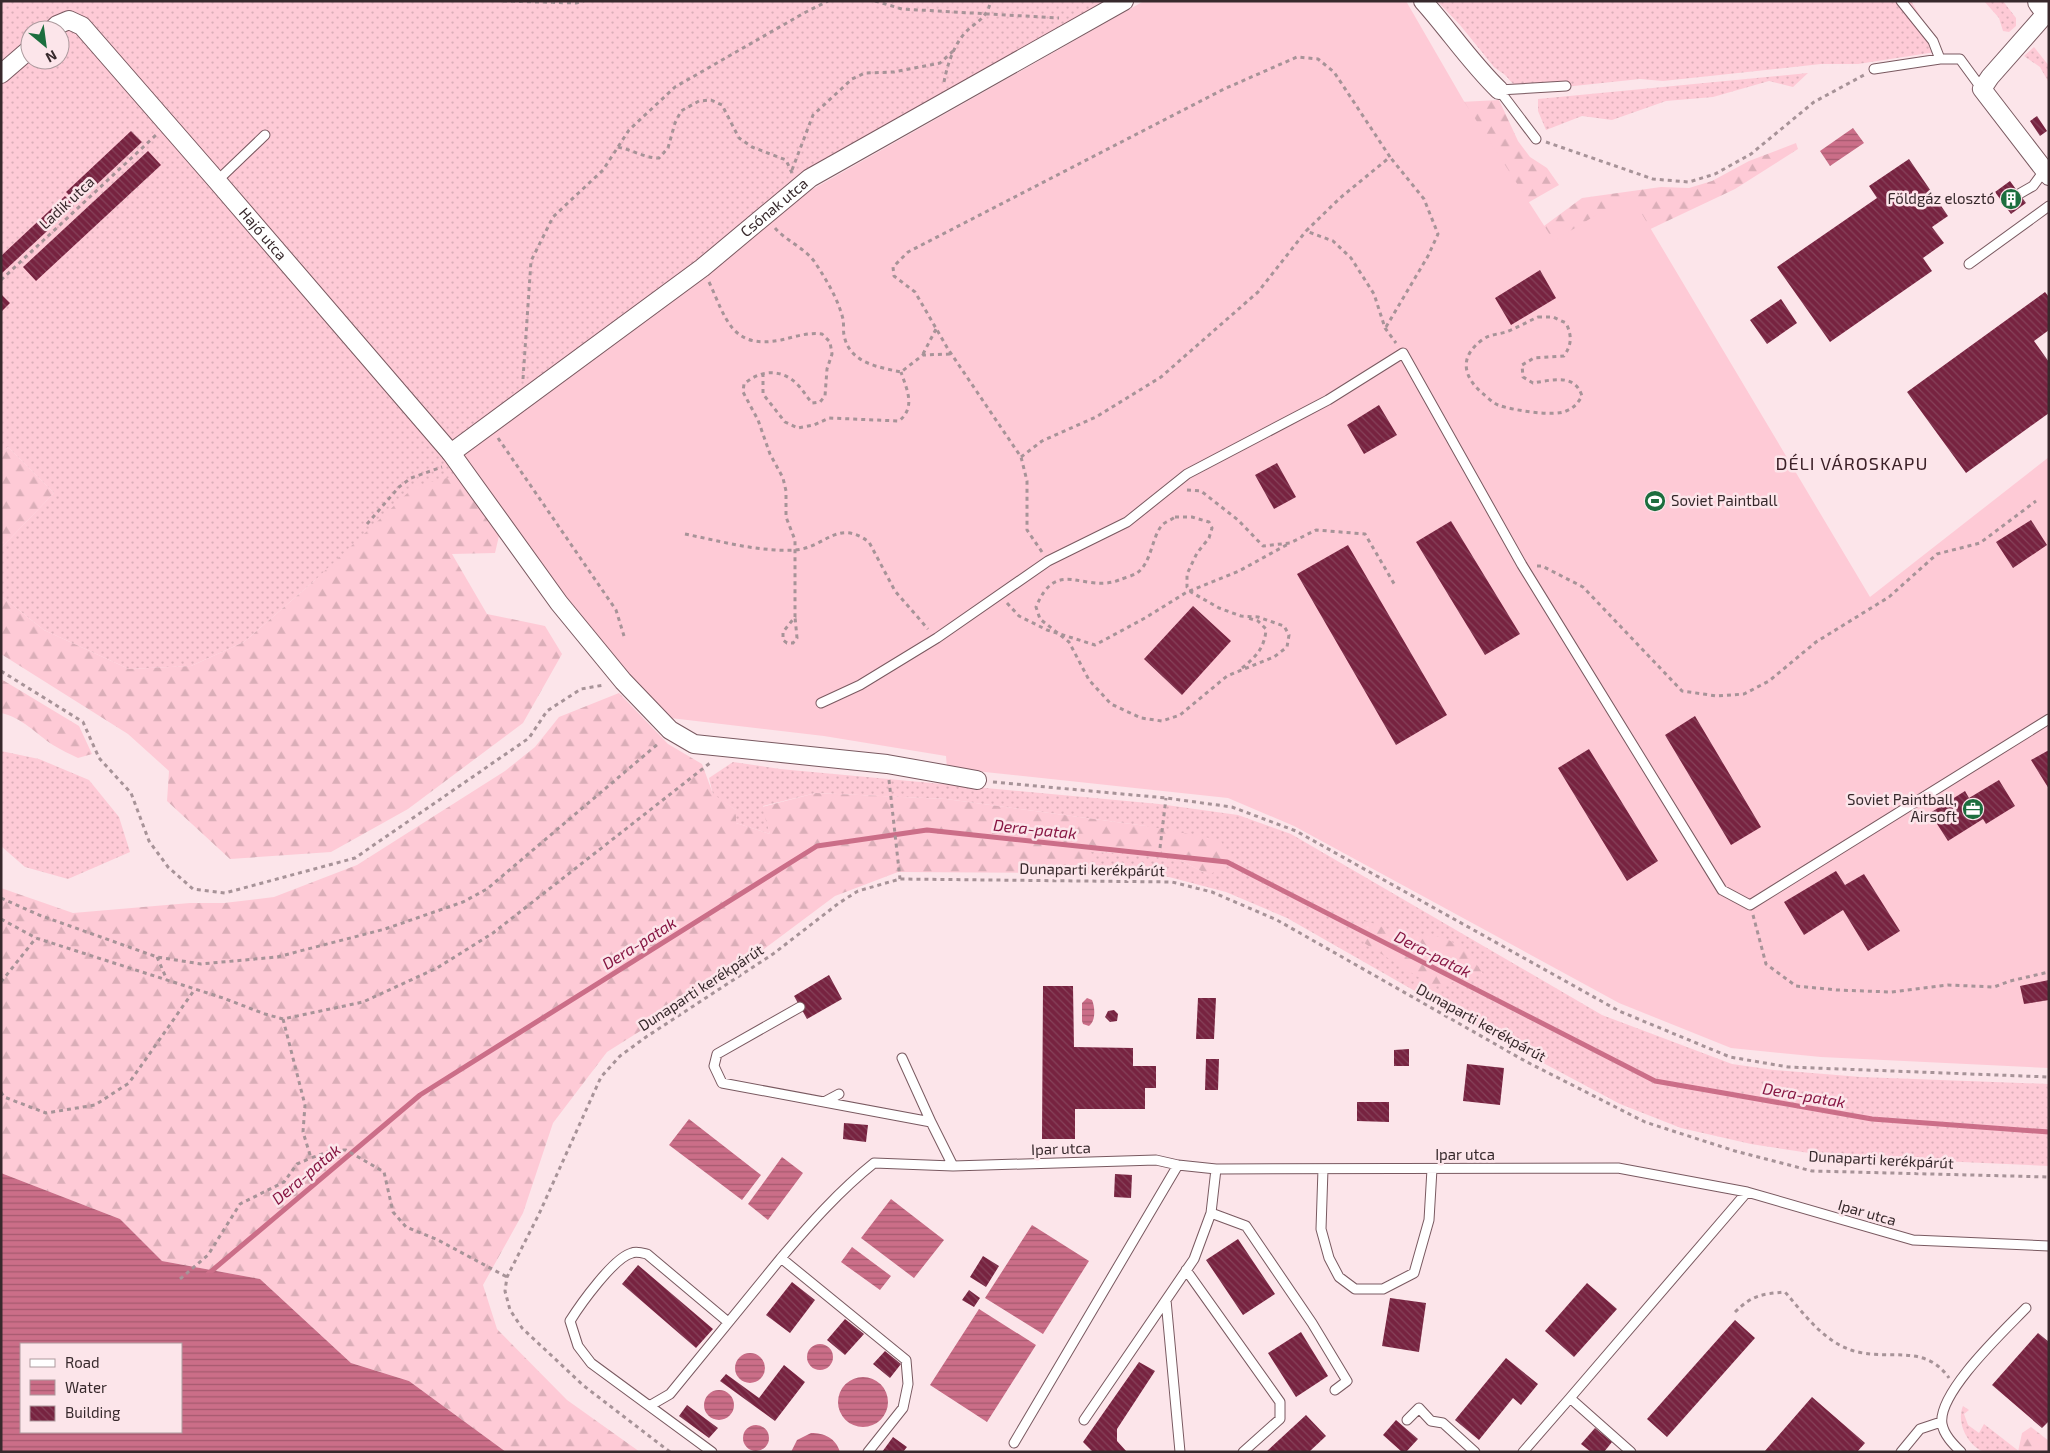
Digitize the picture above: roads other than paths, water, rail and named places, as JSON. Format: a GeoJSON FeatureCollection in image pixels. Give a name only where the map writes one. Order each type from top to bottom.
{"type":"FeatureCollection","features":[{"type":"Feature","properties":{"kind":"main road"},"geometry":{"type":"LineString","coordinates":[[2042,1],[2049,10]]}},
{"type":"Feature","properties":{"kind":"street","name":"Csónak utca"},"geometry":{"type":"LineString","coordinates":[[456,461],[490,425],[702,268],[765,216],[795,179],[1124,1]]}},
{"type":"Feature","properties":{"kind":"street"},"geometry":{"type":"LineString","coordinates":[[1423,1],[1483,74],[1499,90]]}},
{"type":"Feature","properties":{"kind":"street"},"geometry":{"type":"LineString","coordinates":[[2046,173],[1982,89],[1990,77],[2049,10]]}},
{"type":"Feature","properties":{"kind":"street","name":"Hajó utca"},"geometry":{"type":"LineString","coordinates":[[70,20],[82,26],[456,461],[559,603],[622,681],[670,730],[694,744],[887,764],[977,780]]}},
{"type":"Feature","properties":{"kind":"street"},"geometry":{"type":"LineString","coordinates":[[1,74],[20,58]]}},
{"type":"Feature","properties":{"kind":"lane"},"geometry":{"type":"LineString","coordinates":[[1901,1],[1933,41],[1940,59]]}},
{"type":"Feature","properties":{"kind":"lane"},"geometry":{"type":"LineString","coordinates":[[1874,70],[1940,59],[1960,59],[1982,89]]}},
{"type":"Feature","properties":{"kind":"lane"},"geometry":{"type":"LineString","coordinates":[[1499,90],[1566,86]]}},
{"type":"Feature","properties":{"kind":"lane"},"geometry":{"type":"LineString","coordinates":[[1499,90],[1536,139]]}},
{"type":"Feature","properties":{"kind":"lane"},"geometry":{"type":"LineString","coordinates":[[217,181],[265,135]]}},
{"type":"Feature","properties":{"kind":"lane"},"geometry":{"type":"LineString","coordinates":[[2019,194],[2033,186],[2046,173]]}},
{"type":"Feature","properties":{"kind":"lane"},"geometry":{"type":"LineString","coordinates":[[1969,264],[2049,206]]}},
{"type":"Feature","properties":{"kind":"lane"},"geometry":{"type":"LineString","coordinates":[[821,703],[860,685],[937,638],[1048,561],[1127,522],[1187,474],[1328,400],[1403,353],[1522,566],[1722,890],[1750,905],[2049,720]]}},
{"type":"Feature","properties":{"kind":"lane"},"geometry":{"type":"LineString","coordinates":[[800,1007],[717,1054],[714,1066],[722,1083],[931,1122]]}},
{"type":"Feature","properties":{"kind":"lane"},"geometry":{"type":"LineString","coordinates":[[902,1058],[953,1166]]}},
{"type":"Feature","properties":{"kind":"lane"},"geometry":{"type":"LineString","coordinates":[[824,1102],[839,1094]]}},
{"type":"Feature","properties":{"kind":"lane","name":"Ipar utca"},"geometry":{"type":"LineString","coordinates":[[781,1258],[817,1216],[850,1182],[874,1163],[953,1166],[1156,1160],[1178,1165],[1216,1169],[1618,1168],[1747,1192],[1912,1240],[2049,1246]]}},
{"type":"Feature","properties":{"kind":"lane"},"geometry":{"type":"LineString","coordinates":[[1014,1443],[1178,1165]]}},
{"type":"Feature","properties":{"kind":"lane"},"geometry":{"type":"LineString","coordinates":[[1084,1420],[1194,1259],[1211,1213],[1216,1169]]}},
{"type":"Feature","properties":{"kind":"lane"},"geometry":{"type":"LineString","coordinates":[[1323,1169],[1321,1229],[1329,1258],[1339,1277],[1354,1289],[1383,1289],[1414,1273],[1429,1220],[1432,1169]]}},
{"type":"Feature","properties":{"kind":"lane"},"geometry":{"type":"LineString","coordinates":[[1523,1452],[1747,1192]]}},
{"type":"Feature","properties":{"kind":"lane"},"geometry":{"type":"LineString","coordinates":[[1211,1213],[1246,1226],[1312,1323],[1347,1381],[1335,1390]]}},
{"type":"Feature","properties":{"kind":"lane"},"geometry":{"type":"LineString","coordinates":[[712,1452],[592,1363],[578,1346],[570,1321],[584,1298],[622,1257],[632,1252],[647,1254],[728,1322]]}},
{"type":"Feature","properties":{"kind":"lane"},"geometry":{"type":"LineString","coordinates":[[651,1405],[670,1394],[781,1258],[906,1360],[908,1384],[903,1408],[868,1452]]}},
{"type":"Feature","properties":{"kind":"lane"},"geometry":{"type":"LineString","coordinates":[[1186,1270],[1280,1402],[1280,1419],[1243,1452]]}},
{"type":"Feature","properties":{"kind":"lane"},"geometry":{"type":"LineString","coordinates":[[1166,1300],[1180,1452]]}},
{"type":"Feature","properties":{"kind":"lane"},"geometry":{"type":"LineString","coordinates":[[1961,1452],[1945,1434],[1941,1422],[1943,1410],[1955,1387],[1970,1368],[2026,1308]]}},
{"type":"Feature","properties":{"kind":"lane"},"geometry":{"type":"LineString","coordinates":[[1570,1398],[1631,1452]]}},
{"type":"Feature","properties":{"kind":"lane"},"geometry":{"type":"LineString","coordinates":[[1407,1420],[1419,1408],[1431,1421],[1443,1423],[1474,1452]]}},
{"type":"Feature","properties":{"kind":"lane"},"geometry":{"type":"LineString","coordinates":[[1901,1452],[1920,1429],[1941,1422]]}},
{"type":"Feature","properties":{"kind":"water"},"geometry":{"type":"Polygon","coordinates":[[[1853,128],[1864,143],[1830,166],[1820,151],[1853,128]]]}},
{"type":"Feature","properties":{"kind":"water"},"geometry":{"type":"Polygon","coordinates":[[[1087,998],[1092,1000],[1094,1010],[1093,1021],[1089,1026],[1083,1024],[1082,1021],[1082,1003],[1087,998]]]}},
{"type":"Feature","properties":{"kind":"water"},"geometry":{"type":"Polygon","coordinates":[[[689,1119],[761,1175],[742,1200],[669,1145],[689,1119]]]}},
{"type":"Feature","properties":{"kind":"water"},"geometry":{"type":"Polygon","coordinates":[[[782,1157],[803,1173],[768,1220],[748,1204],[782,1157]]]}},
{"type":"Feature","properties":{"kind":"water"},"geometry":{"type":"Polygon","coordinates":[[[1,1173],[120,1219],[162,1261],[260,1279],[351,1363],[409,1381],[506,1452],[1,1452],[1,1173]]]}},
{"type":"Feature","properties":{"kind":"water"},"geometry":{"type":"Polygon","coordinates":[[[891,1199],[944,1240],[914,1278],[861,1238],[891,1199]]]}},
{"type":"Feature","properties":{"kind":"water"},"geometry":{"type":"Polygon","coordinates":[[[1032,1225],[1089,1261],[1043,1334],[985,1298],[1032,1225]]]}},
{"type":"Feature","properties":{"kind":"water"},"geometry":{"type":"Polygon","coordinates":[[[852,1247],[891,1276],[880,1290],[841,1262],[852,1247]]]}},
{"type":"Feature","properties":{"kind":"water"},"geometry":{"type":"Polygon","coordinates":[[[979,1309],[1036,1345],[987,1422],[930,1385],[979,1309]]]}},
{"type":"Feature","properties":{"kind":"water"},"geometry":{"type":"Polygon","coordinates":[[[820,1344],[829,1348],[833,1357],[829,1366],[820,1370],[811,1366],[807,1357],[811,1348],[820,1344]]]}},
{"type":"Feature","properties":{"kind":"water"},"geometry":{"type":"Polygon","coordinates":[[[750,1353],[756,1354],[764,1362],[764,1374],[756,1382],[750,1383],[744,1382],[736,1374],[735,1368],[736,1362],[744,1354],[750,1353]]]}},
{"type":"Feature","properties":{"kind":"water"},"geometry":{"type":"Polygon","coordinates":[[[863,1377],[873,1379],[881,1384],[886,1392],[888,1402],[886,1412],[881,1420],[873,1425],[863,1427],[853,1425],[845,1420],[840,1412],[838,1402],[840,1392],[845,1384],[853,1379],[863,1377]]]}},
{"type":"Feature","properties":{"kind":"water"},"geometry":{"type":"Polygon","coordinates":[[[719,1390],[729,1395],[734,1405],[729,1415],[719,1420],[709,1415],[704,1405],[709,1395],[719,1390]]]}},
{"type":"Feature","properties":{"kind":"water"},"geometry":{"type":"Polygon","coordinates":[[[756,1425],[765,1429],[769,1438],[765,1447],[756,1451],[747,1447],[743,1438],[747,1429],[756,1425]]]}},
{"type":"Feature","properties":{"kind":"water"},"geometry":{"type":"Polygon","coordinates":[[[811,1433],[829,1437],[836,1443],[840,1452],[791,1452],[797,1440],[811,1433]]]}},
{"type":"Feature","properties":{"kind":"waterway","name":"Dera-patak"},"geometry":{"type":"LineString","coordinates":[[208,1274],[420,1095],[817,846],[927,830],[1227,862],[1655,1081],[1872,1119],[2049,1132]]}},
{"type":"Feature","properties":{"kind":"place","name":"Földgáz elosztó"},"geometry":{"type":"Point","coordinates":[2011,199]}},
{"type":"Feature","properties":{"kind":"place","name":"Soviet Paintball"},"geometry":{"type":"Point","coordinates":[1655,501]}},
{"type":"Feature","properties":{"kind":"place","name":"Soviet Paintball, Airsoft"},"geometry":{"type":"Point","coordinates":[1973,809]}},
{"type":"Feature","properties":{"kind":"district","name":"DÉLI VÁROSKAPU"},"geometry":{"type":"Point","coordinates":[1852,464]}}]}
